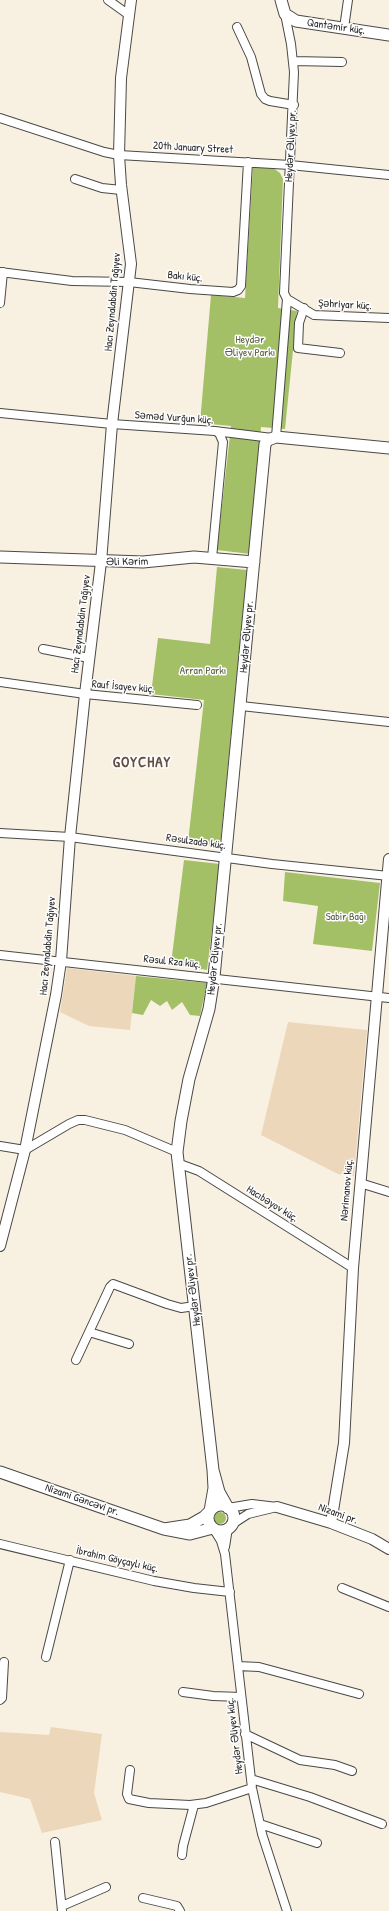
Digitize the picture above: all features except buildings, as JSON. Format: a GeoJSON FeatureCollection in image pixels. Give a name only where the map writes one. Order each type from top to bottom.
{"type":"FeatureCollection","features":[{"type":"Feature","properties":{"kind":"main road","name":"Heydər Əliyev pr."},"geometry":{"type":"LineString","coordinates":[[281,0],[285,14]]}},
{"type":"Feature","properties":{"kind":"main road","name":"Qantəmir küç."},"geometry":{"type":"LineString","coordinates":[[285,14],[296,21],[389,35]]}},
{"type":"Feature","properties":{"kind":"main road","name":"Heydər Əliyev pr."},"geometry":{"type":"LineString","coordinates":[[213,1470],[177,1158],[180,1121],[209,1009],[214,977],[254,562],[271,440]]}},
{"type":"Feature","properties":{"kind":"main road"},"geometry":{"type":"LineString","coordinates":[[271,440],[389,448]]}},
{"type":"Feature","properties":{"kind":"main road","name":"Əli Kərim"},"geometry":{"type":"LineString","coordinates":[[0,558],[143,562],[194,557],[254,562]]}},
{"type":"Feature","properties":{"kind":"main road"},"geometry":{"type":"LineString","coordinates":[[213,1470],[219,1492],[233,1514],[230,1526],[222,1530],[213,1528],[209,1522],[214,1488],[213,1470]]}},
{"type":"Feature","properties":{"kind":"main road","name":"Nizami Gəncəvi pr."},"geometry":{"type":"LineString","coordinates":[[0,1472],[164,1529],[190,1534],[213,1528]]}},
{"type":"Feature","properties":{"kind":"main road"},"geometry":{"type":"LineString","coordinates":[[164,1529],[190,1525],[220,1505],[228,1508]]}},
{"type":"Feature","properties":{"kind":"street"},"geometry":{"type":"LineString","coordinates":[[108,0],[128,15]]}},
{"type":"Feature","properties":{"kind":"street","name":"Hacı Zeynalabdin Tağıyev"},"geometry":{"type":"LineString","coordinates":[[0,1246],[24,1150],[56,995],[60,961],[70,837],[101,562],[112,424],[129,282],[130,249],[121,190],[119,155],[121,78],[131,0]]}},
{"type":"Feature","properties":{"kind":"street"},"geometry":{"type":"LineString","coordinates":[[344,28],[348,0]]}},
{"type":"Feature","properties":{"kind":"street","name":"Heydər Əliyev pr."},"geometry":{"type":"LineString","coordinates":[[271,440],[286,296],[290,165],[294,105],[294,61],[285,14]]}},
{"type":"Feature","properties":{"kind":"street"},"geometry":{"type":"LineString","coordinates":[[237,27],[251,57],[261,94],[265,99],[294,105]]}},
{"type":"Feature","properties":{"kind":"street"},"geometry":{"type":"LineString","coordinates":[[294,61],[342,62]]}},
{"type":"Feature","properties":{"kind":"street","name":"20th January Street"},"geometry":{"type":"LineString","coordinates":[[0,118],[104,152],[119,155],[248,162],[389,174]]}},
{"type":"Feature","properties":{"kind":"street","name":"Bakı küç."},"geometry":{"type":"LineString","coordinates":[[1,272],[72,281],[129,282],[233,292],[238,290],[241,286],[248,162]]}},
{"type":"Feature","properties":{"kind":"street"},"geometry":{"type":"LineString","coordinates":[[75,180],[102,188],[121,190]]}},
{"type":"Feature","properties":{"kind":"street"},"geometry":{"type":"LineString","coordinates":[[0,302],[1,272]]}},
{"type":"Feature","properties":{"kind":"street","name":"Şəhriyar küç."},"geometry":{"type":"LineString","coordinates":[[286,296],[314,315],[389,318]]}},
{"type":"Feature","properties":{"kind":"street"},"geometry":{"type":"LineString","coordinates":[[304,308],[299,323],[298,348],[340,352]]}},
{"type":"Feature","properties":{"kind":"street","name":"Səməd Vurğun küç."},"geometry":{"type":"LineString","coordinates":[[0,414],[215,431],[219,433],[223,442],[212,558]]}},
{"type":"Feature","properties":{"kind":"street"},"geometry":{"type":"LineString","coordinates":[[215,431],[271,440]]}},
{"type":"Feature","properties":{"kind":"street"},"geometry":{"type":"LineString","coordinates":[[43,648],[89,658]]}},
{"type":"Feature","properties":{"kind":"street","name":"Rauf İsayev küç."},"geometry":{"type":"LineString","coordinates":[[0,682],[85,694],[197,705]]}},
{"type":"Feature","properties":{"kind":"street"},"geometry":{"type":"LineString","coordinates":[[240,706],[389,722]]}},
{"type":"Feature","properties":{"kind":"street","name":"Rəsulzadə küç."},"geometry":{"type":"LineString","coordinates":[[0,833],[70,837],[225,858],[331,871],[388,876]]}},
{"type":"Feature","properties":{"kind":"street","name":"Nərimanov küç."},"geometry":{"type":"LineString","coordinates":[[331,1522],[344,1443],[353,1268],[389,859]]}},
{"type":"Feature","properties":{"kind":"street","name":"Rəsul Rza küç."},"geometry":{"type":"LineString","coordinates":[[0,955],[377,995],[389,998]]}},
{"type":"Feature","properties":{"kind":"street","name":"Hacıbəyov küç."},"geometry":{"type":"LineString","coordinates":[[24,1150],[69,1124],[85,1120],[125,1130],[177,1158],[353,1268]]}},
{"type":"Feature","properties":{"kind":"street"},"geometry":{"type":"LineString","coordinates":[[0,1146],[24,1150]]}},
{"type":"Feature","properties":{"kind":"street"},"geometry":{"type":"LineString","coordinates":[[360,1183],[389,1192]]}},
{"type":"Feature","properties":{"kind":"street"},"geometry":{"type":"LineString","coordinates":[[76,1360],[110,1286],[113,1284],[181,1308],[195,1306]]}},
{"type":"Feature","properties":{"kind":"street"},"geometry":{"type":"LineString","coordinates":[[89,1332],[129,1344]]}},
{"type":"Feature","properties":{"kind":"street"},"geometry":{"type":"LineString","coordinates":[[228,1508],[252,1504],[277,1507]]}},
{"type":"Feature","properties":{"kind":"street"},"geometry":{"type":"LineString","coordinates":[[225,1554],[226,1537],[230,1526],[248,1514],[277,1507]]}},
{"type":"Feature","properties":{"kind":"street","name":"Nizami pr."},"geometry":{"type":"LineString","coordinates":[[277,1507],[331,1522],[372,1539],[389,1549]]}},
{"type":"Feature","properties":{"kind":"street"},"geometry":{"type":"LineString","coordinates":[[213,1528],[219,1536],[225,1554]]}},
{"type":"Feature","properties":{"kind":"street","name":"İbrahim Göyçaylı küç."},"geometry":{"type":"LineString","coordinates":[[0,1544],[154,1581],[230,1592]]}},
{"type":"Feature","properties":{"kind":"street","name":"Heydər Əliyev küç."},"geometry":{"type":"LineString","coordinates":[[225,1554],[252,1788],[274,1874],[287,1911]]}},
{"type":"Feature","properties":{"kind":"street"},"geometry":{"type":"LineString","coordinates":[[46,1657],[70,1560]]}},
{"type":"Feature","properties":{"kind":"street"},"geometry":{"type":"LineString","coordinates":[[342,1588],[389,1607]]}},
{"type":"Feature","properties":{"kind":"street"},"geometry":{"type":"LineString","coordinates":[[0,1700],[2,1698],[4,1662]]}},
{"type":"Feature","properties":{"kind":"street"},"geometry":{"type":"LineString","coordinates":[[238,1666],[259,1666],[359,1694]]}},
{"type":"Feature","properties":{"kind":"street"},"geometry":{"type":"LineString","coordinates":[[183,1692],[212,1696],[241,1697]]}},
{"type":"Feature","properties":{"kind":"street"},"geometry":{"type":"LineString","coordinates":[[245,1734],[300,1760],[335,1765],[352,1771]]}},
{"type":"Feature","properties":{"kind":"street"},"geometry":{"type":"LineString","coordinates":[[130,1770],[127,1794],[130,1799],[170,1805],[194,1805],[206,1803],[252,1788]]}},
{"type":"Feature","properties":{"kind":"street"},"geometry":{"type":"LineString","coordinates":[[251,1779],[310,1797],[382,1824]]}},
{"type":"Feature","properties":{"kind":"street"},"geometry":{"type":"LineString","coordinates":[[182,1856],[183,1846],[194,1805]]}},
{"type":"Feature","properties":{"kind":"street"},"geometry":{"type":"LineString","coordinates":[[260,1824],[317,1843]]}},
{"type":"Feature","properties":{"kind":"street"},"geometry":{"type":"LineString","coordinates":[[55,1842],[62,1908],[106,1887]]}},
{"type":"Feature","properties":{"kind":"street"},"geometry":{"type":"LineString","coordinates":[[143,1898],[177,1906],[180,1911]]}},
{"type":"Feature","properties":{"kind":"shaded area"},"geometry":{"type":"Polygon","coordinates":[[[67,968],[136,976],[130,1030],[89,1026],[60,1012],[67,968]]]}},
{"type":"Feature","properties":{"kind":"shaded area"},"geometry":{"type":"Polygon","coordinates":[[[288,1022],[367,1030],[354,1176],[338,1174],[261,1135],[288,1022]]]}},
{"type":"Feature","properties":{"kind":"shaded area"},"geometry":{"type":"Polygon","coordinates":[[[51,1727],[102,1734],[94,1793],[102,1820],[42,1833],[30,1799],[0,1792],[0,1732],[49,1735],[51,1727]]]}},
{"type":"Feature","properties":{"kind":"green space","name":"Heydər Əliyev Parkı"},"geometry":{"type":"Polygon","coordinates":[[[253,166],[272,167],[280,173],[283,179],[278,308],[297,311],[285,429],[261,427],[250,554],[217,550],[231,426],[200,423],[211,295],[245,298],[253,166]]]}},
{"type":"Feature","properties":{"kind":"green space","name":"Arran Parkı"},"geometry":{"type":"Polygon","coordinates":[[[217,567],[247,570],[220,847],[188,842],[204,700],[151,694],[158,638],[210,644],[217,567]]]}},
{"type":"Feature","properties":{"kind":"green space"},"geometry":{"type":"Polygon","coordinates":[[[184,860],[220,864],[207,970],[171,964],[184,860]]]}},
{"type":"Feature","properties":{"kind":"green space","name":"Sabir Bağı"},"geometry":{"type":"Polygon","coordinates":[[[285,872],[380,883],[372,951],[313,944],[318,906],[283,901],[285,872]]]}},
{"type":"Feature","properties":{"kind":"green space"},"geometry":{"type":"Polygon","coordinates":[[[136,976],[207,983],[200,1016],[190,1015],[182,1002],[172,1010],[167,1001],[160,1006],[151,1000],[143,1015],[132,1013],[136,976]]]}},
{"type":"Feature","properties":{"kind":"green space"},"geometry":{"type":"Polygon","coordinates":[[[218,1512],[222,1512],[226,1518],[222,1524],[218,1524],[214,1520],[214,1516],[218,1512]]]}},
{"type":"Feature","properties":{"kind":"district","name":"GOYCHAY"},"geometry":{"type":"Point","coordinates":[142,763]}}]}
